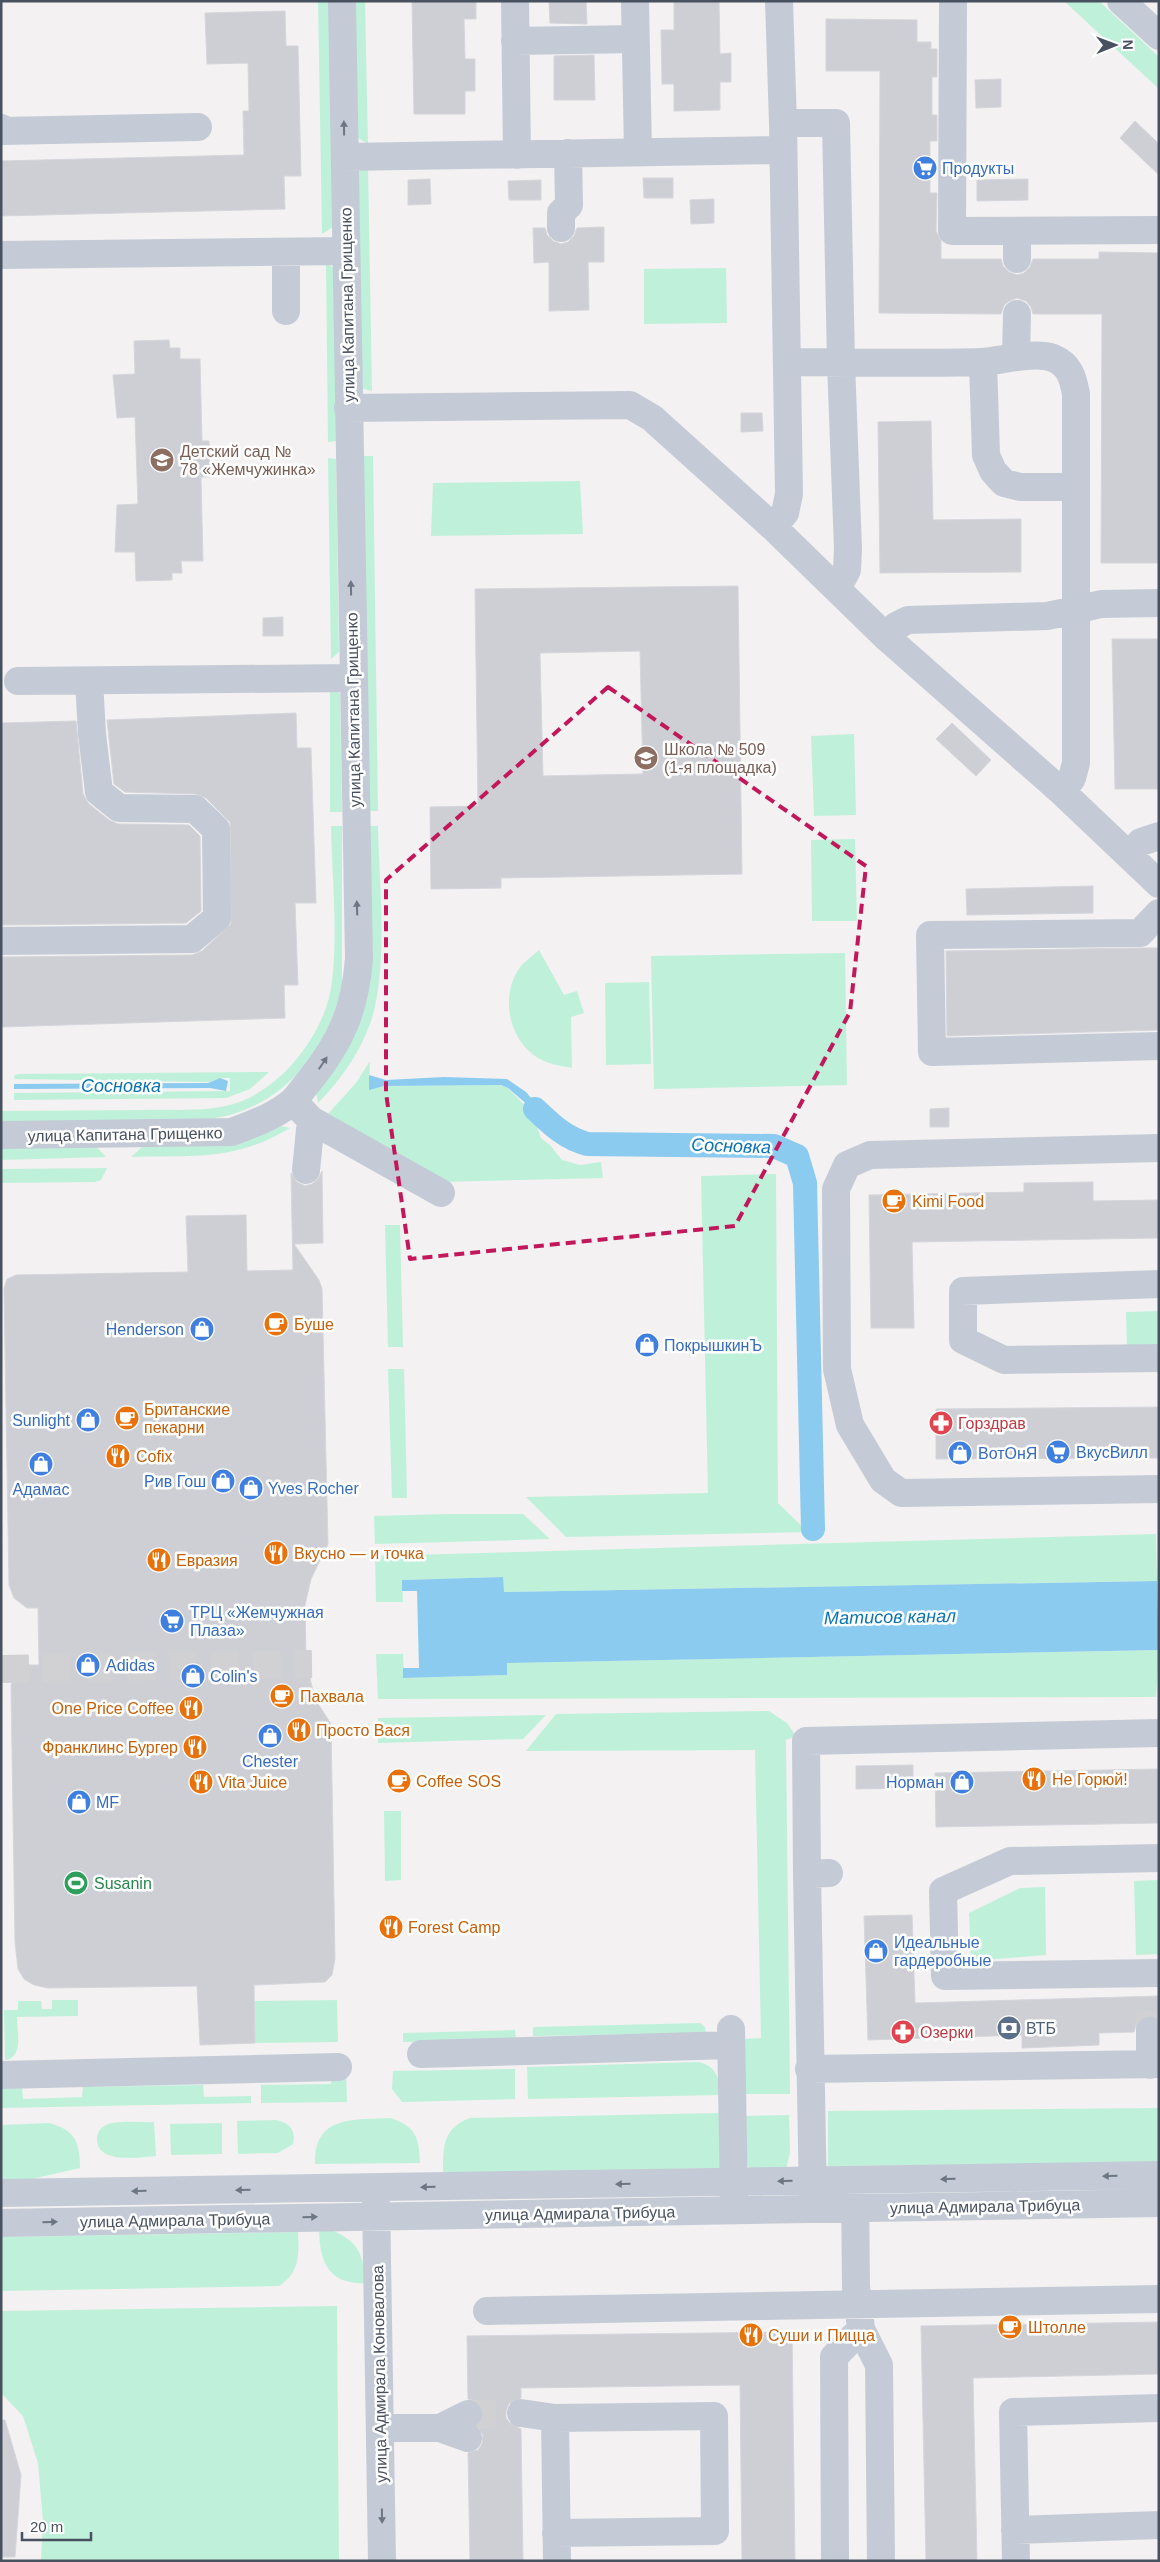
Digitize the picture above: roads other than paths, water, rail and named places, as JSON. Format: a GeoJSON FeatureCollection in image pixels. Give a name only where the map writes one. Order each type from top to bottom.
{"type":"FeatureCollection","features":[{"type":"Feature","properties":{"kind":"street","name":"улица Капитана Грищенко"},"geometry":{"type":"LineString","coordinates":[[1,1136],[232,1132],[302,1110],[319,1070],[338,1040],[352,1010],[357,985],[359,959],[342,1]]}},
{"type":"Feature","properties":{"kind":"street"},"geometry":{"type":"LineString","coordinates":[[515,1],[517,154]]}},
{"type":"Feature","properties":{"kind":"street"},"geometry":{"type":"LineString","coordinates":[[634,1],[638,152]]}},
{"type":"Feature","properties":{"kind":"street"},"geometry":{"type":"LineString","coordinates":[[773,527],[785,513],[789,494],[779,1]]}},
{"type":"Feature","properties":{"kind":"street"},"geometry":{"type":"LineString","coordinates":[[953,1],[952,230],[1159,230]]}},
{"type":"Feature","properties":{"kind":"street"},"geometry":{"type":"LineString","coordinates":[[1121,1],[1159,36]]}},
{"type":"Feature","properties":{"kind":"street"},"geometry":{"type":"LineString","coordinates":[[515,41],[635,39]]}},
{"type":"Feature","properties":{"kind":"street"},"geometry":{"type":"LineString","coordinates":[[345,156],[638,152],[783,136],[836,123],[841,362],[848,549],[847,570],[837,589]]}},
{"type":"Feature","properties":{"kind":"street"},"geometry":{"type":"LineString","coordinates":[[1,128],[3,131],[198,127]]}},
{"type":"Feature","properties":{"kind":"street"},"geometry":{"type":"LineString","coordinates":[[568,153],[569,220]]}},
{"type":"Feature","properties":{"kind":"street"},"geometry":{"type":"LineString","coordinates":[[1017,230],[1017,259]]}},
{"type":"Feature","properties":{"kind":"street"},"geometry":{"type":"LineString","coordinates":[[1,255],[346,251]]}},
{"type":"Feature","properties":{"kind":"street"},"geometry":{"type":"LineString","coordinates":[[286,252],[286,311]]}},
{"type":"Feature","properties":{"kind":"street"},"geometry":{"type":"LineString","coordinates":[[1016,357],[1017,314]]}},
{"type":"Feature","properties":{"kind":"street"},"geometry":{"type":"LineString","coordinates":[[787,362],[983,362],[1016,357],[1051,357],[1064,364],[1073,376],[1076,394],[1076,763],[1072,778],[1062,792]]}},
{"type":"Feature","properties":{"kind":"street"},"geometry":{"type":"LineString","coordinates":[[983,362],[986,455],[993,471],[1004,483],[1020,487],[1075,487]]}},
{"type":"Feature","properties":{"kind":"street"},"geometry":{"type":"LineString","coordinates":[[348,408],[630,404],[652,418],[773,527],[886,636],[1062,792],[1159,884]]}},
{"type":"Feature","properties":{"kind":"street"},"geometry":{"type":"LineString","coordinates":[[886,636],[896,626],[908,620],[1047,616],[1101,604],[1159,603]]}},
{"type":"Feature","properties":{"kind":"street"},"geometry":{"type":"LineString","coordinates":[[18,681],[353,678]]}},
{"type":"Feature","properties":{"kind":"street"},"geometry":{"type":"LineString","coordinates":[[1,941],[192,938],[216,918],[216,829],[195,809],[119,808],[99,792],[92,734],[89,681]]}},
{"type":"Feature","properties":{"kind":"street"},"geometry":{"type":"LineString","coordinates":[[1129,854],[1141,842],[1159,836]]}},
{"type":"Feature","properties":{"kind":"street"},"geometry":{"type":"LineString","coordinates":[[1159,912],[1140,932],[930,935],[932,1052],[1159,1046]]}},
{"type":"Feature","properties":{"kind":"street"},"geometry":{"type":"LineString","coordinates":[[302,1110],[306,1170]]}},
{"type":"Feature","properties":{"kind":"street"},"geometry":{"type":"LineString","coordinates":[[302,1110],[441,1193]]}},
{"type":"Feature","properties":{"kind":"street"},"geometry":{"type":"LineString","coordinates":[[1159,1148],[870,1155],[847,1165],[836,1189],[837,1370],[850,1426],[883,1480],[901,1493],[1159,1489]]}},
{"type":"Feature","properties":{"kind":"street"},"geometry":{"type":"LineString","coordinates":[[1159,1284],[963,1291],[963,1340],[1004,1360],[1159,1358]]}},
{"type":"Feature","properties":{"kind":"street"},"geometry":{"type":"LineString","coordinates":[[813,2209],[809,2069],[818,1873],[806,1741],[1159,1733]]}},
{"type":"Feature","properties":{"kind":"street"},"geometry":{"type":"LineString","coordinates":[[1159,1858],[1010,1861],[943,1891],[945,1976],[1159,1973]]}},
{"type":"Feature","properties":{"kind":"street"},"geometry":{"type":"LineString","coordinates":[[809,2069],[1154,2064],[1150,2031]]}},
{"type":"Feature","properties":{"kind":"street"},"geometry":{"type":"LineString","coordinates":[[421,2054],[731,2037],[734,2210]]}},
{"type":"Feature","properties":{"kind":"street"},"geometry":{"type":"LineString","coordinates":[[1,2075],[338,2067]]}},
{"type":"Feature","properties":{"kind":"street","name":"улица Адмирала Трибуца"},"geometry":{"type":"LineString","coordinates":[[1,2194],[1159,2175]]}},
{"type":"Feature","properties":{"kind":"street"},"geometry":{"type":"LineString","coordinates":[[854,2180],[859,2317],[879,2365],[881,2561]]}},
{"type":"Feature","properties":{"kind":"street","name":"улица Адмирала Коновалова"},"geometry":{"type":"LineString","coordinates":[[376,2188],[382,2561]]}},
{"type":"Feature","properties":{"kind":"street","name":"улица Адмирала Трибуца"},"geometry":{"type":"LineString","coordinates":[[1,2223],[1159,2203]]}},
{"type":"Feature","properties":{"kind":"street"},"geometry":{"type":"LineString","coordinates":[[487,2311],[859,2317],[1159,2299]]}},
{"type":"Feature","properties":{"kind":"street"},"geometry":{"type":"LineString","coordinates":[[834,2561],[834,2357],[859,2317]]}},
{"type":"Feature","properties":{"kind":"street"},"geometry":{"type":"LineString","coordinates":[[1016,2561],[1013,2412],[1159,2408]]}},
{"type":"Feature","properties":{"kind":"street"},"geometry":{"type":"LineString","coordinates":[[521,2413],[555,2418],[714,2416],[715,2531],[556,2533]]}},
{"type":"Feature","properties":{"kind":"street"},"geometry":{"type":"LineString","coordinates":[[555,2418],[557,2561]]}},
{"type":"Feature","properties":{"kind":"street"},"geometry":{"type":"LineString","coordinates":[[380,2428],[468,2426]]}},
{"type":"Feature","properties":{"kind":"street"},"geometry":{"type":"LineString","coordinates":[[1015,2530],[1159,2525]]}},
{"type":"Feature","properties":{"kind":"water"},"geometry":{"type":"Polygon","coordinates":[[[369,1075],[386,1080],[444,1077],[507,1079],[526,1092],[559,1132],[508,1088],[501,1085],[384,1086],[369,1090],[369,1075]]]}},
{"type":"Feature","properties":{"kind":"water"},"geometry":{"type":"Polygon","coordinates":[[[220,1078],[228,1081],[226,1091],[210,1088],[14,1089],[14,1084],[208,1083],[220,1078]]]}},
{"type":"Feature","properties":{"kind":"water","name":"Матисов канал"},"geometry":{"type":"Polygon","coordinates":[[[503,1577],[504,1592],[1157,1581],[1159,1650],[507,1663],[507,1675],[403,1678],[403,1668],[419,1668],[417,1591],[402,1591],[402,1580],[503,1577]]]}},
{"type":"Feature","properties":{"kind":"waterway","name":"Сосновка"},"geometry":{"type":"LineString","coordinates":[[535,1109],[565,1135],[587,1144],[774,1146],[797,1156],[805,1183],[813,1529]]}},
{"type":"Feature","properties":{"kind":"tunnel"},"geometry":{"type":"LineString","coordinates":[[1,1669],[312,1664]]}},
{"type":"Feature","properties":{"kind":"tunnel"},"geometry":{"type":"LineString","coordinates":[[1149,2011],[1150,2031]]}},
{"type":"Feature","properties":{"kind":"tunnel"},"geometry":{"type":"LineString","coordinates":[[468,2414],[521,2413]]}},
{"type":"Feature","properties":{"kind":"place","name":"Продукты"},"geometry":{"type":"Point","coordinates":[925,168]}},
{"type":"Feature","properties":{"kind":"place","name":"Детский сад № 78 «Жемчужинка»"},"geometry":{"type":"Point","coordinates":[162,460]}},
{"type":"Feature","properties":{"kind":"place","name":"Школа № 509 (1-я площадка)"},"geometry":{"type":"Point","coordinates":[646,758]}},
{"type":"Feature","properties":{"kind":"place","name":"Kimi Food"},"geometry":{"type":"Point","coordinates":[894,1201]}},
{"type":"Feature","properties":{"kind":"place","name":"Буше"},"geometry":{"type":"Point","coordinates":[276,1324]}},
{"type":"Feature","properties":{"kind":"place","name":"Henderson"},"geometry":{"type":"Point","coordinates":[202,1329]}},
{"type":"Feature","properties":{"kind":"place","name":"ПокрышкинЪ"},"geometry":{"type":"Point","coordinates":[647,1345]}},
{"type":"Feature","properties":{"kind":"place","name":"Британские пекарни"},"geometry":{"type":"Point","coordinates":[127,1418]}},
{"type":"Feature","properties":{"kind":"place","name":"Sunlight"},"geometry":{"type":"Point","coordinates":[88,1420]}},
{"type":"Feature","properties":{"kind":"place","name":"Горздрав"},"geometry":{"type":"Point","coordinates":[941,1423]}},
{"type":"Feature","properties":{"kind":"place","name":"ВкусВилл"},"geometry":{"type":"Point","coordinates":[1058,1452]}},
{"type":"Feature","properties":{"kind":"place","name":"ВотОнЯ"},"geometry":{"type":"Point","coordinates":[960,1453]}},
{"type":"Feature","properties":{"kind":"place","name":"Cofix"},"geometry":{"type":"Point","coordinates":[118,1456]}},
{"type":"Feature","properties":{"kind":"place","name":"Адамас"},"geometry":{"type":"Point","coordinates":[41,1464]}},
{"type":"Feature","properties":{"kind":"place","name":"Рив Гош"},"geometry":{"type":"Point","coordinates":[223,1481]}},
{"type":"Feature","properties":{"kind":"place","name":"Yves Rocher"},"geometry":{"type":"Point","coordinates":[251,1488]}},
{"type":"Feature","properties":{"kind":"place","name":"Вкусно — и точка"},"geometry":{"type":"Point","coordinates":[276,1553]}},
{"type":"Feature","properties":{"kind":"place","name":"Евразия"},"geometry":{"type":"Point","coordinates":[159,1560]}},
{"type":"Feature","properties":{"kind":"place","name":"ТРЦ «Жемчужная Плаза»"},"geometry":{"type":"Point","coordinates":[172,1621]}},
{"type":"Feature","properties":{"kind":"place","name":"Adidas"},"geometry":{"type":"Point","coordinates":[88,1665]}},
{"type":"Feature","properties":{"kind":"place","name":"Colin's"},"geometry":{"type":"Point","coordinates":[193,1676]}},
{"type":"Feature","properties":{"kind":"place","name":"Пахвала"},"geometry":{"type":"Point","coordinates":[282,1696]}},
{"type":"Feature","properties":{"kind":"place","name":"One Price Coffee"},"geometry":{"type":"Point","coordinates":[191,1708]}},
{"type":"Feature","properties":{"kind":"place","name":"Просто Вася"},"geometry":{"type":"Point","coordinates":[299,1730]}},
{"type":"Feature","properties":{"kind":"place","name":"Chester"},"geometry":{"type":"Point","coordinates":[270,1736]}},
{"type":"Feature","properties":{"kind":"place","name":"Франклинс Бургер"},"geometry":{"type":"Point","coordinates":[195,1747]}},
{"type":"Feature","properties":{"kind":"place","name":"Не Горюй!"},"geometry":{"type":"Point","coordinates":[1034,1779]}},
{"type":"Feature","properties":{"kind":"place","name":"Coffee SOS"},"geometry":{"type":"Point","coordinates":[399,1781]}},
{"type":"Feature","properties":{"kind":"place","name":"Vita Juice"},"geometry":{"type":"Point","coordinates":[201,1782]}},
{"type":"Feature","properties":{"kind":"place","name":"Норман"},"geometry":{"type":"Point","coordinates":[962,1782]}},
{"type":"Feature","properties":{"kind":"place","name":"MF"},"geometry":{"type":"Point","coordinates":[79,1802]}},
{"type":"Feature","properties":{"kind":"place","name":"Susanin"},"geometry":{"type":"Point","coordinates":[76,1883]}},
{"type":"Feature","properties":{"kind":"place","name":"Forest Camp"},"geometry":{"type":"Point","coordinates":[391,1927]}},
{"type":"Feature","properties":{"kind":"place","name":"Идеальные гардеробные"},"geometry":{"type":"Point","coordinates":[876,1951]}},
{"type":"Feature","properties":{"kind":"place","name":"ВТБ"},"geometry":{"type":"Point","coordinates":[1009,2028]}},
{"type":"Feature","properties":{"kind":"place","name":"Озерки"},"geometry":{"type":"Point","coordinates":[903,2032]}},
{"type":"Feature","properties":{"kind":"place","name":"Штолле"},"geometry":{"type":"Point","coordinates":[1010,2327]}},
{"type":"Feature","properties":{"kind":"place","name":"Суши и Пицца"},"geometry":{"type":"Point","coordinates":[751,2335]}}]}
